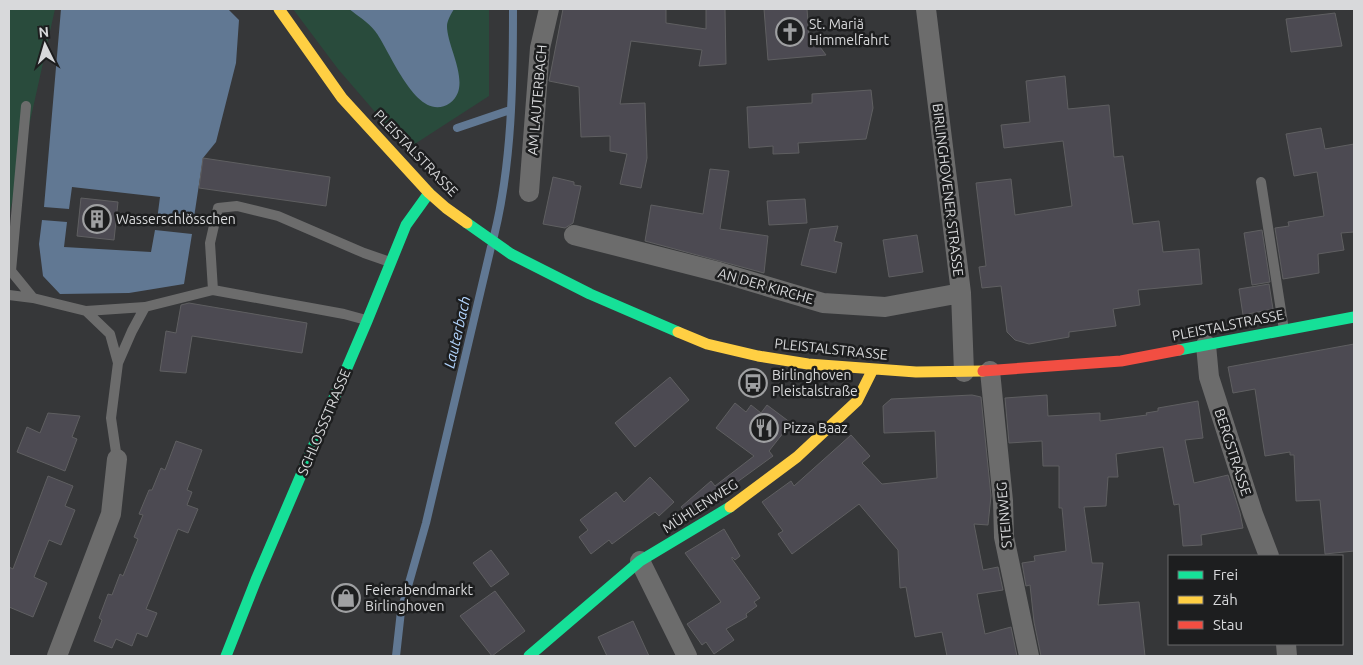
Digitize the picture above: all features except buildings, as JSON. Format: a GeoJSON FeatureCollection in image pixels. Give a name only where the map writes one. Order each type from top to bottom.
{"type":"FeatureCollection","features":[{"type":"Feature","properties":{"kind":"main road","name":"PLEISTALSTRASSE"},"geometry":{"type":"LineString","coordinates":[[279,9],[342,98],[429,193],[446,208],[511,254],[590,294],[708,344],[758,356],[800,363],[916,372],[990,371],[1121,361],[1354,317]]}},
{"type":"Feature","properties":{"kind":"main road","name":"SCHLOSSSTRASSE"},"geometry":{"type":"LineString","coordinates":[[226,656],[256,580],[406,225],[429,193]]}},
{"type":"Feature","properties":{"kind":"main road","name":"MÜHLENWEG"},"geometry":{"type":"LineString","coordinates":[[529,656],[640,562],[727,509],[798,457],[857,401],[873,369]]}},
{"type":"Feature","properties":{"kind":"street","name":"AM LAUTERBACH"},"geometry":{"type":"LineString","coordinates":[[529,192],[540,48],[549,9]]}},
{"type":"Feature","properties":{"kind":"street","name":"BIRLINGHOVENER STRASSE"},"geometry":{"type":"LineString","coordinates":[[926,9],[961,293],[964,372]]}},
{"type":"Feature","properties":{"kind":"street","name":"AN DER KIRCHE"},"geometry":{"type":"LineString","coordinates":[[574,235],[719,272],[823,303],[885,307],[961,293]]}},
{"type":"Feature","properties":{"kind":"street","name":"BERGSTRASSE"},"geometry":{"type":"LineString","coordinates":[[1206,345],[1209,377],[1253,514],[1269,555]]}},
{"type":"Feature","properties":{"kind":"street","name":"STEINWEG"},"geometry":{"type":"LineString","coordinates":[[990,371],[1004,537],[1029,656]]}},
{"type":"Feature","properties":{"kind":"street"},"geometry":{"type":"LineString","coordinates":[[56,656],[111,514],[117,460]]}},
{"type":"Feature","properties":{"kind":"street"},"geometry":{"type":"LineString","coordinates":[[640,562],[686,656]]}},
{"type":"Feature","properties":{"kind":"lane"},"geometry":{"type":"LineString","coordinates":[[26,106],[11,271],[33,298]]}},
{"type":"Feature","properties":{"kind":"lane"},"geometry":{"type":"LineString","coordinates":[[1262,182],[1284,330]]}},
{"type":"Feature","properties":{"kind":"lane"},"geometry":{"type":"LineString","coordinates":[[213,290],[210,243],[218,208],[237,206],[278,216],[364,253],[390,262]]}},
{"type":"Feature","properties":{"kind":"lane"},"geometry":{"type":"LineString","coordinates":[[9,295],[33,298],[86,311],[145,307],[213,290],[367,320]]}},
{"type":"Feature","properties":{"kind":"lane"},"geometry":{"type":"LineString","coordinates":[[117,460],[111,418],[118,363],[145,307]]}},
{"type":"Feature","properties":{"kind":"lane"},"geometry":{"type":"LineString","coordinates":[[86,311],[110,334],[118,363]]}},
{"type":"Feature","properties":{"kind":"green space"},"geometry":{"type":"Polygon","coordinates":[[[9,9],[55,9],[9,216],[9,9]]]}},
{"type":"Feature","properties":{"kind":"green space"},"geometry":{"type":"Polygon","coordinates":[[[293,9],[489,9],[489,96],[407,149],[338,69],[293,9]]]}},
{"type":"Feature","properties":{"kind":"water"},"geometry":{"type":"Polygon","coordinates":[[[61,9],[228,9],[239,20],[236,63],[216,142],[203,158],[193,224],[157,220],[160,197],[72,187],[69,209],[44,207],[61,9]]]}},
{"type":"Feature","properties":{"kind":"water"},"geometry":{"type":"Polygon","coordinates":[[[349,9],[454,9],[447,26],[457,66],[459,87],[456,96],[450,103],[438,107],[426,104],[416,95],[406,83],[375,31],[349,9]]]}},
{"type":"Feature","properties":{"kind":"water"},"geometry":{"type":"Polygon","coordinates":[[[42,220],[67,222],[64,247],[151,252],[155,230],[192,234],[184,284],[129,293],[60,294],[43,276],[39,244],[42,220]]]}},
{"type":"Feature","properties":{"kind":"waterway","name":"Lauterbach"},"geometry":{"type":"LineString","coordinates":[[494,236],[505,180],[508,152],[512,95],[513,9]]}},
{"type":"Feature","properties":{"kind":"waterway"},"geometry":{"type":"LineString","coordinates":[[457,128],[510,110]]}},
{"type":"Feature","properties":{"kind":"waterway","name":"Lauterbach"},"geometry":{"type":"LineString","coordinates":[[396,656],[401,611],[426,523],[491,247]]}},
{"type":"Feature","properties":{"kind":"traffic: fast"},"geometry":{"type":"LineString","coordinates":[[226,656],[256,580],[406,225],[429,193]]}},
{"type":"Feature","properties":{"kind":"traffic: fast"},"geometry":{"type":"LineString","coordinates":[[467,223],[511,254],[590,294],[678,332]]}},
{"type":"Feature","properties":{"kind":"traffic: fast"},"geometry":{"type":"LineString","coordinates":[[1179,350],[1354,317]]}},
{"type":"Feature","properties":{"kind":"traffic: fast"},"geometry":{"type":"LineString","coordinates":[[529,656],[640,561],[730,507]]}},
{"type":"Feature","properties":{"kind":"traffic: slow"},"geometry":{"type":"LineString","coordinates":[[279,9],[342,98],[429,193],[467,223]]}},
{"type":"Feature","properties":{"kind":"traffic: slow"},"geometry":{"type":"LineString","coordinates":[[678,332],[707,344],[758,356],[808,364],[916,372],[983,371]]}},
{"type":"Feature","properties":{"kind":"traffic: slow"},"geometry":{"type":"LineString","coordinates":[[730,507],[797,457],[857,401],[873,369]]}},
{"type":"Feature","properties":{"kind":"traffic: jam"},"geometry":{"type":"LineString","coordinates":[[983,371],[1121,361],[1179,350]]}},
{"type":"Feature","properties":{"kind":"place","name":"St. Mariä Himmelfahrt"},"geometry":{"type":"Point","coordinates":[790,32]}},
{"type":"Feature","properties":{"kind":"place","name":"Wasserschlösschen"},"geometry":{"type":"Point","coordinates":[97,219]}},
{"type":"Feature","properties":{"kind":"place","name":"Birlinghoven Pleistalstraße"},"geometry":{"type":"Point","coordinates":[753,383]}},
{"type":"Feature","properties":{"kind":"place","name":"Pizza Baaz"},"geometry":{"type":"Point","coordinates":[764,428]}},
{"type":"Feature","properties":{"kind":"place","name":"Feierabendmarkt Birlinghoven"},"geometry":{"type":"Point","coordinates":[346,598]}}]}
